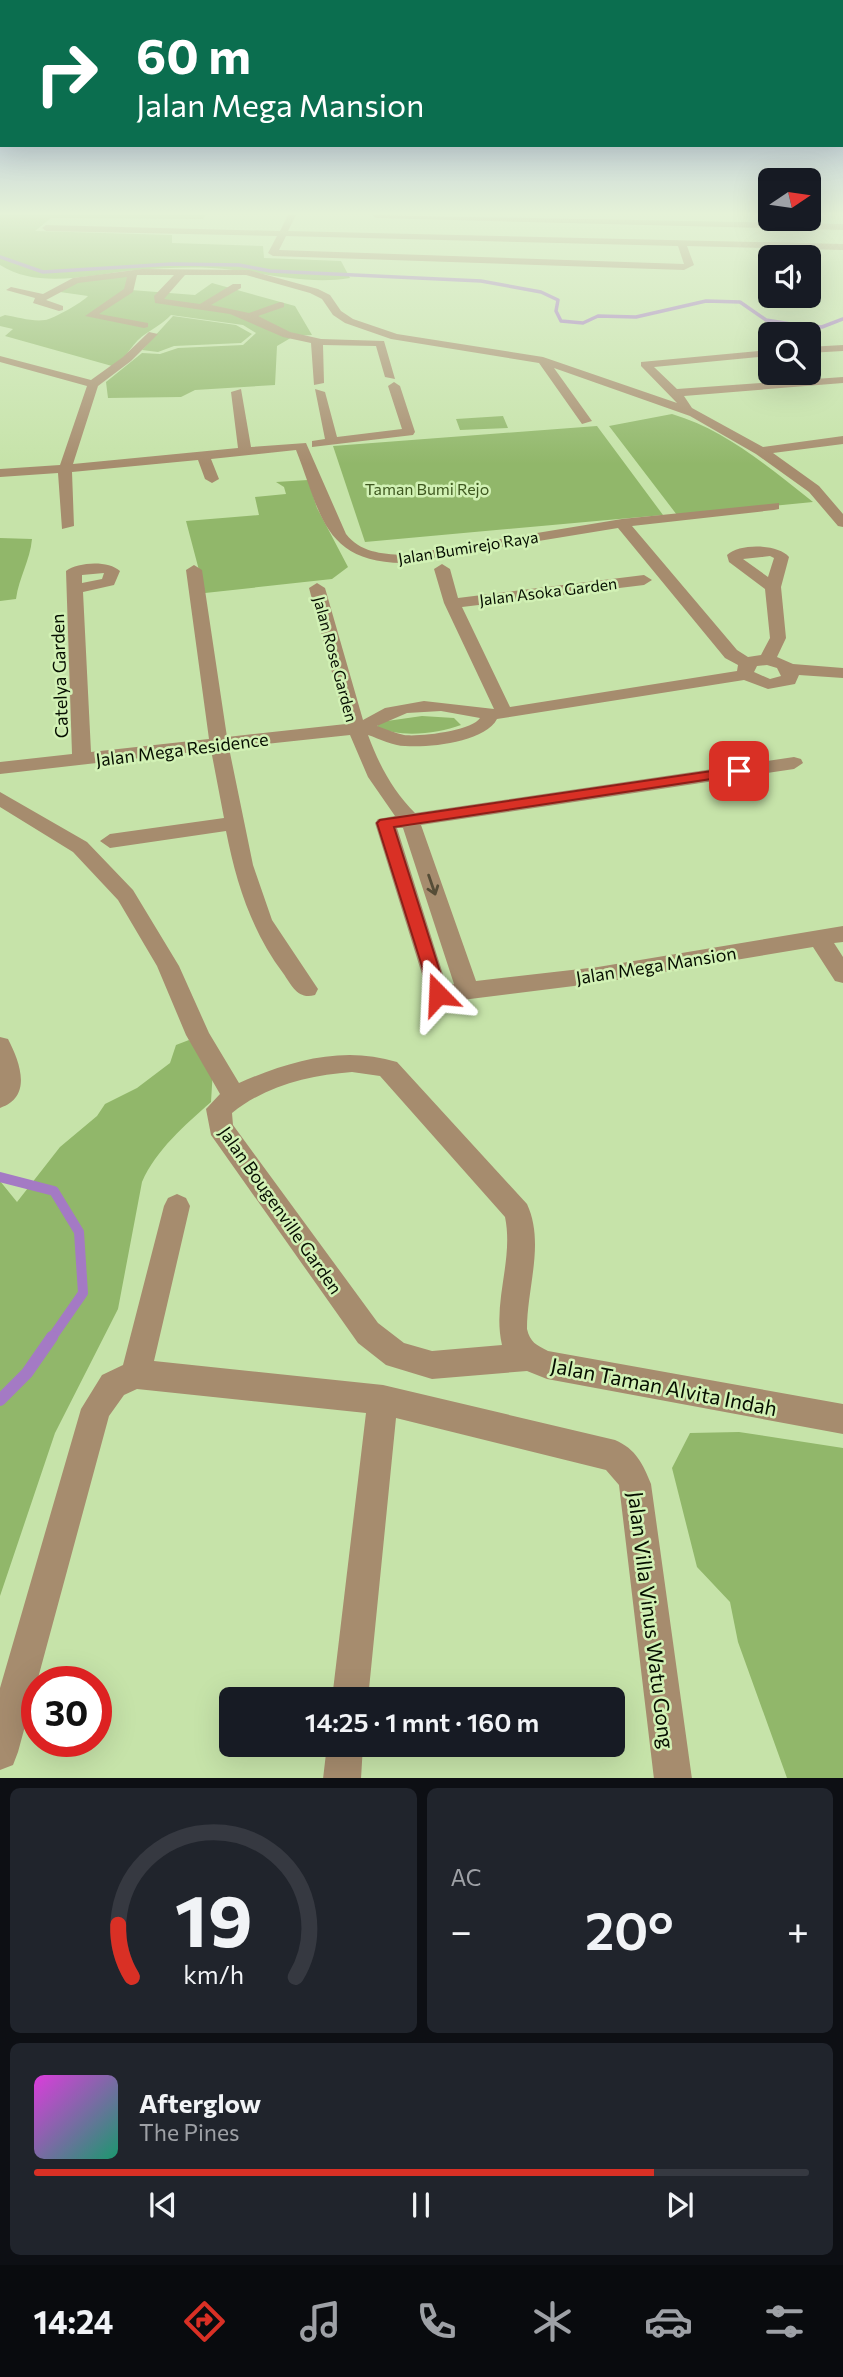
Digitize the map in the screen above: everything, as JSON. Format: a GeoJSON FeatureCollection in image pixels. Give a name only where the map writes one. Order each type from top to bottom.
{"type":"FeatureCollection","features":[{"type":"Feature","properties":{"kind":"street"},"geometry":{"type":"LineString","coordinates":[[42,298],[36,302],[59,308]]}},
{"type":"Feature","properties":{"kind":"street"},"geometry":{"type":"LineString","coordinates":[[116,298],[90,316],[144,325]]}},
{"type":"Feature","properties":{"kind":"street"},"geometry":{"type":"LineString","coordinates":[[159,298],[159,301],[249,316],[287,335],[321,342],[380,343],[395,337]]}},
{"type":"Feature","properties":{"kind":"street"},"geometry":{"type":"LineString","coordinates":[[201,307],[216,298]]}},
{"type":"Feature","properties":{"kind":"street"},"geometry":{"type":"LineString","coordinates":[[327,298],[337,313],[349,321],[395,337],[543,360],[694,413],[761,451],[814,489],[843,523]]}},
{"type":"Feature","properties":{"kind":"street"},"geometry":{"type":"LineString","coordinates":[[249,316],[280,305]]}},
{"type":"Feature","properties":{"kind":"street"},"geometry":{"type":"LineString","coordinates":[[825,333],[843,348]]}},
{"type":"Feature","properties":{"kind":"street"},"geometry":{"type":"LineString","coordinates":[[67,526],[65,469],[93,384],[127,359],[153,334]]}},
{"type":"Feature","properties":{"kind":"street"},"geometry":{"type":"LineString","coordinates":[[321,342],[315,345],[319,387],[331,442]]}},
{"type":"Feature","properties":{"kind":"street"},"geometry":{"type":"LineString","coordinates":[[0,473],[301,446],[409,432],[380,343]]}},
{"type":"Feature","properties":{"kind":"street"},"geometry":{"type":"LineString","coordinates":[[821,349],[843,348]]}},
{"type":"Feature","properties":{"kind":"street"},"geometry":{"type":"LineString","coordinates":[[694,413],[644,365],[652,362],[758,354]]}},
{"type":"Feature","properties":{"kind":"street"},"geometry":{"type":"LineString","coordinates":[[0,359],[93,384]]}},
{"type":"Feature","properties":{"kind":"street"},"geometry":{"type":"LineString","coordinates":[[543,360],[586,421]]}},
{"type":"Feature","properties":{"kind":"street"},"geometry":{"type":"LineString","coordinates":[[673,393],[843,380]]}},
{"type":"Feature","properties":{"kind":"street"},"geometry":{"type":"LineString","coordinates":[[237,392],[245,451]]}},
{"type":"Feature","properties":{"kind":"street"},"geometry":{"type":"LineString","coordinates":[[761,451],[843,440]]}},
{"type":"Feature","properties":{"kind":"street","name":"Jalan Bumirejo Raya"},"geometry":{"type":"LineString","coordinates":[[301,446],[327,510],[346,544],[367,554],[403,559],[622,523],[774,506]]}},
{"type":"Feature","properties":{"kind":"street"},"geometry":{"type":"LineString","coordinates":[[203,455],[212,479]]}},
{"type":"Feature","properties":{"kind":"street"},"geometry":{"type":"LineString","coordinates":[[622,523],[732,654],[760,683],[776,684],[789,680],[789,669]]}},
{"type":"Feature","properties":{"kind":"street","name":"Jalan Asoka Garden"},"geometry":{"type":"LineString","coordinates":[[442,569],[452,603],[497,714]]}},
{"type":"Feature","properties":{"kind":"street"},"geometry":{"type":"LineString","coordinates":[[194,570],[219,746],[243,865],[261,920],[282,956],[307,989]]}},
{"type":"Feature","properties":{"kind":"street","name":"Jalan Asoka Garden"},"geometry":{"type":"LineString","coordinates":[[452,603],[644,580]]}},
{"type":"Feature","properties":{"kind":"street"},"geometry":{"type":"LineString","coordinates":[[773,587],[778,638],[766,660],[789,669],[842,675]]}},
{"type":"Feature","properties":{"kind":"street","name":"Jalan Rose Garden"},"geometry":{"type":"LineString","coordinates":[[317,588],[359,729]]}},
{"type":"Feature","properties":{"kind":"street","name":"Catelya Garden"},"geometry":{"type":"LineString","coordinates":[[75,589],[82,761]]}},
{"type":"Feature","properties":{"kind":"street","name":"Jalan Mega Residence"},"geometry":{"type":"LineString","coordinates":[[359,729],[380,715],[441,705],[461,706],[497,714],[747,669],[766,660]]}},
{"type":"Feature","properties":{"kind":"street","name":"Jalan Mega Residence"},"geometry":{"type":"LineString","coordinates":[[0,768],[359,729],[405,741],[467,734],[484,726],[497,714]]}},
{"type":"Feature","properties":{"kind":"street","name":"Jalan Mega Mansion"},"geometry":{"type":"LineString","coordinates":[[359,729],[468,990]]}},
{"type":"Feature","properties":{"kind":"street"},"geometry":{"type":"LineString","coordinates":[[397,817],[794,763]]}},
{"type":"Feature","properties":{"kind":"street","name":"Jalan Bougenville Garden"},"geometry":{"type":"LineString","coordinates":[[0,798],[79,847],[126,895],[168,965],[198,1035],[234,1097],[219,1109],[220,1128],[368,1333],[396,1355],[432,1365],[527,1357]]}},
{"type":"Feature","properties":{"kind":"street","name":"Jalan Mega Mansion"},"geometry":{"type":"LineString","coordinates":[[397,817],[435,991],[443,994],[597,975],[843,934]]}},
{"type":"Feature","properties":{"kind":"street"},"geometry":{"type":"LineString","coordinates":[[110,841],[234,822]]}},
{"type":"Feature","properties":{"kind":"street"},"geometry":{"type":"LineString","coordinates":[[819,938],[843,975]]}},
{"type":"Feature","properties":{"kind":"street"},"geometry":{"type":"LineString","coordinates":[[0,1046],[12,1070],[9,1089],[0,1098]]}},
{"type":"Feature","properties":{"kind":"street","name":"Jalan Taman Alvita Indah"},"geometry":{"type":"LineString","coordinates":[[234,1097],[269,1082],[336,1065],[364,1061],[388,1069],[517,1213],[523,1241],[514,1316],[516,1345],[527,1357],[547,1365],[843,1419]]}},
{"type":"Feature","properties":{"kind":"street"},"geometry":{"type":"LineString","coordinates":[[0,1752],[96,1409],[113,1385],[136,1374],[177,1206]]}},
{"type":"Feature","properties":{"kind":"street","name":"Jalan Villa Vinus Watu Gong"},"geometry":{"type":"LineString","coordinates":[[136,1374],[383,1400],[615,1456],[628,1469],[635,1484],[673,1778]]}},
{"type":"Feature","properties":{"kind":"street"},"geometry":{"type":"LineString","coordinates":[[352,1687],[383,1400]]}},
{"type":"Feature","properties":{"kind":"street"},"geometry":{"type":"LineString","coordinates":[[342,1778],[344,1757]]}},
{"type":"Feature","properties":{"kind":"green space"},"geometry":{"type":"Polygon","coordinates":[[[85,298],[266,298],[295,306],[312,335],[294,336],[277,346],[275,385],[195,390],[181,397],[108,398],[106,382],[142,353],[160,354],[178,348],[243,345],[256,333],[243,325],[171,315],[140,339],[112,366],[5,336],[13,329],[0,326],[0,317],[5,315],[30,320],[49,319],[85,298]]]}},
{"type":"Feature","properties":{"kind":"green space"},"geometry":{"type":"Polygon","coordinates":[[[173,316],[236,325],[252,334],[241,343],[174,346],[158,352],[142,350],[173,316]]]}},
{"type":"Feature","properties":{"kind":"green space"},"geometry":{"type":"Polygon","coordinates":[[[672,414],[729,440],[764,463],[813,502],[677,515],[609,426],[672,414]]]}},
{"type":"Feature","properties":{"kind":"green space"},"geometry":{"type":"Polygon","coordinates":[[[503,416],[508,428],[460,430],[456,419],[503,416]]]}},
{"type":"Feature","properties":{"kind":"green space","name":"Taman Bumi Rejo"},"geometry":{"type":"Polygon","coordinates":[[[597,426],[663,515],[365,542],[333,446],[597,426]]]}},
{"type":"Feature","properties":{"kind":"green space"},"geometry":{"type":"Polygon","coordinates":[[[308,480],[317,508],[348,567],[332,579],[205,593],[186,521],[259,515],[255,497],[286,494],[284,487],[276,482],[308,480]]]}},
{"type":"Feature","properties":{"kind":"green space"},"geometry":{"type":"Polygon","coordinates":[[[0,538],[32,539],[16,599],[0,601],[0,538]]]}},
{"type":"Feature","properties":{"kind":"green space"},"geometry":{"type":"Polygon","coordinates":[[[422,716],[454,718],[461,725],[419,734],[396,733],[377,727],[380,722],[422,716]]]}},
{"type":"Feature","properties":{"kind":"green space"},"geometry":{"type":"Polygon","coordinates":[[[189,1040],[213,1069],[211,1102],[163,1149],[142,1182],[118,1309],[55,1433],[0,1596],[0,1181],[17,1202],[60,1147],[97,1116],[105,1104],[137,1088],[170,1063],[176,1045],[189,1040]]]}},
{"type":"Feature","properties":{"kind":"green space"},"geometry":{"type":"Polygon","coordinates":[[[739,1432],[843,1448],[843,1778],[787,1778],[738,1642],[730,1602],[697,1567],[672,1468],[690,1433],[739,1432]]]}},
{"type":"Feature","properties":{"kind":"waterway"},"geometry":{"type":"LineString","coordinates":[[554,298],[558,300],[556,311],[561,321],[583,323],[598,316],[636,317],[706,301],[740,302],[766,320],[791,324],[822,327],[843,319]]}},
{"type":"Feature","properties":{"kind":"waterway"},"geometry":{"type":"LineString","coordinates":[[0,1177],[54,1191],[79,1232],[83,1293],[51,1339]]}},
{"type":"Feature","properties":{"kind":"waterway"},"geometry":{"type":"LineString","coordinates":[[0,1400],[27,1373],[52,1337]]}},
{"type":"Feature","properties":{"kind":"route"},"geometry":{"type":"LineString","coordinates":[[438,994],[385,823],[739,771]]}}]}
